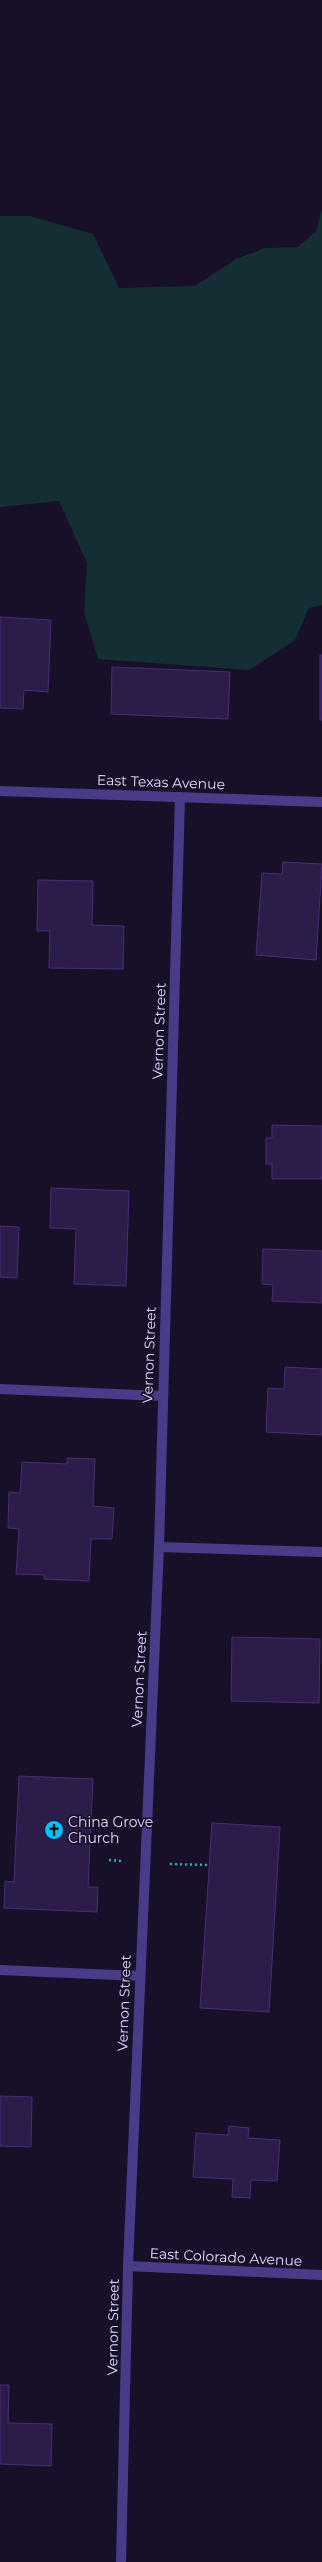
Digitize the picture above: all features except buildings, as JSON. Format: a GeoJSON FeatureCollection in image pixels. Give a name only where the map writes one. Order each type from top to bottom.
{"type":"FeatureCollection","features":[{"type":"Feature","properties":{"kind":"street","name":"East Texas Avenue"},"geometry":{"type":"LineString","coordinates":[[0,791],[322,802]]}},
{"type":"Feature","properties":{"kind":"street","name":"Vernon Street"},"geometry":{"type":"LineString","coordinates":[[121,2562],[128,2266],[139,1976],[159,1547],[162,1396],[180,797]]}},
{"type":"Feature","properties":{"kind":"street"},"geometry":{"type":"LineString","coordinates":[[0,1389],[162,1396]]}},
{"type":"Feature","properties":{"kind":"street"},"geometry":{"type":"LineString","coordinates":[[159,1547],[322,1552]]}},
{"type":"Feature","properties":{"kind":"street"},"geometry":{"type":"LineString","coordinates":[[0,1970],[139,1976]]}},
{"type":"Feature","properties":{"kind":"street","name":"East Colorado Avenue"},"geometry":{"type":"LineString","coordinates":[[128,2266],[322,2275]]}},
{"type":"Feature","properties":{"kind":"path"},"geometry":{"type":"LineString","coordinates":[[109,1860],[125,1861]]}},
{"type":"Feature","properties":{"kind":"path"},"geometry":{"type":"LineString","coordinates":[[166,1864],[210,1865]]}},
{"type":"Feature","properties":{"kind":"green space"},"geometry":{"type":"Polygon","coordinates":[[[322,209],[322,605],[309,608],[295,640],[249,670],[98,659],[84,612],[87,563],[59,501],[0,507],[0,216],[30,216],[93,234],[119,288],[195,286],[236,259],[265,248],[298,247],[316,231],[322,209]]]}},
{"type":"Feature","properties":{"kind":"place","name":"China Grove Church"},"geometry":{"type":"Point","coordinates":[54,1830]}}]}
